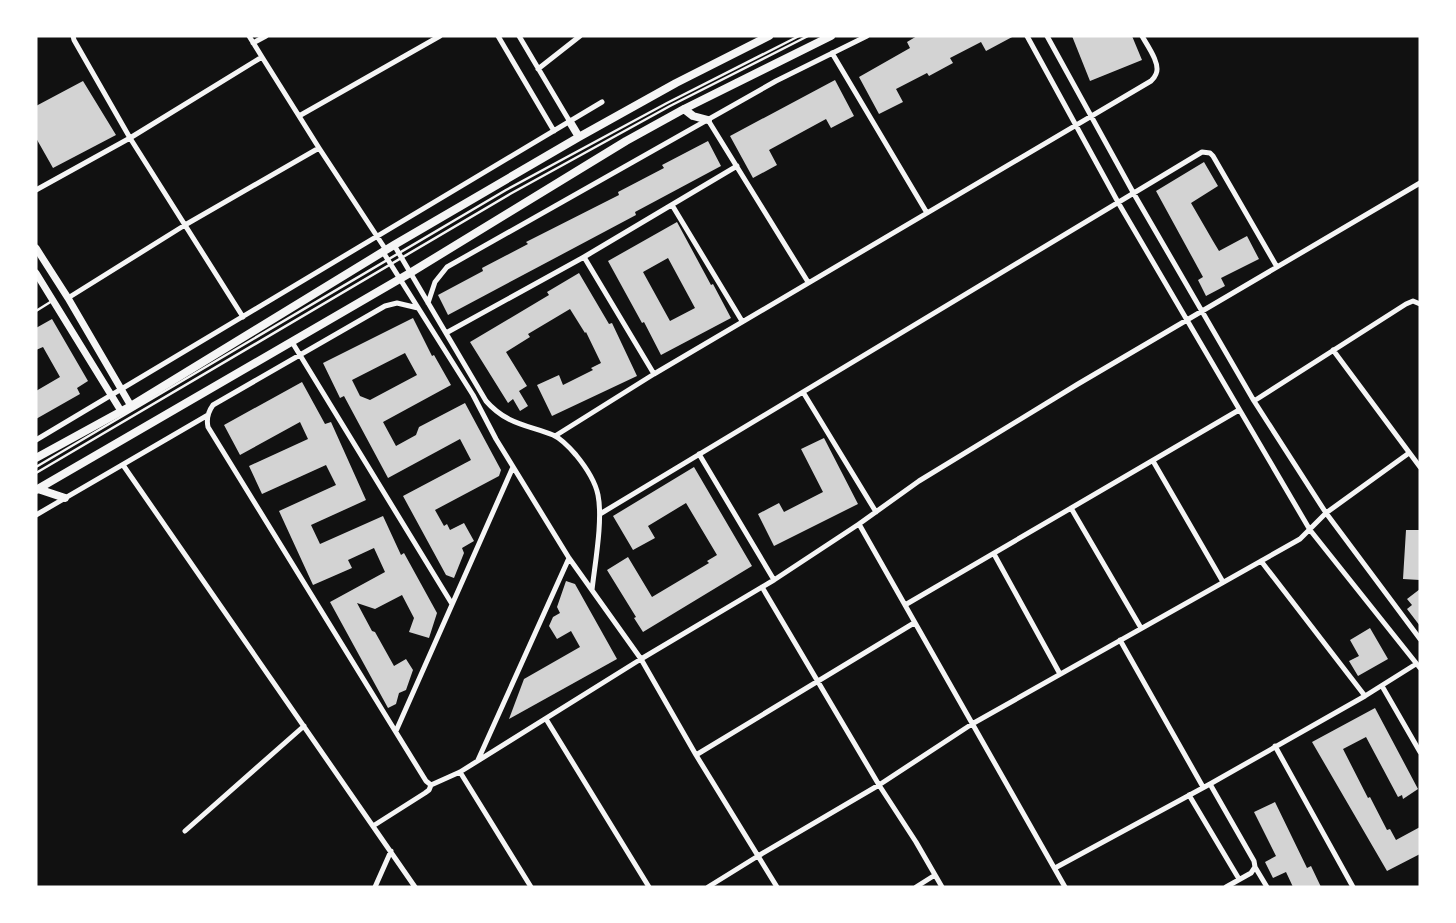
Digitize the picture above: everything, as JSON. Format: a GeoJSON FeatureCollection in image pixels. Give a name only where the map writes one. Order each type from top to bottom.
{"type":"FeatureCollection","features":[{"type":"Feature","properties":{"kind":"main road"},"geometry":{"type":"LineString","coordinates":[[36,458],[131,406],[384,251],[579,137],[676,82],[769,36]]}},
{"type":"Feature","properties":{"kind":"main road"},"geometry":{"type":"LineString","coordinates":[[37,489],[400,279],[626,141],[831,36]]}},
{"type":"Feature","properties":{"kind":"main road"},"geometry":{"type":"LineString","coordinates":[[684,110],[698,118],[708,120]]}},
{"type":"Feature","properties":{"kind":"main road"},"geometry":{"type":"LineString","coordinates":[[570,122],[579,137]]}},
{"type":"Feature","properties":{"kind":"main road"},"geometry":{"type":"LineString","coordinates":[[37,489],[65,498]]}},
{"type":"Feature","properties":{"kind":"street"},"geometry":{"type":"LineString","coordinates":[[73,36],[130,138],[243,317]]}},
{"type":"Feature","properties":{"kind":"street"},"geometry":{"type":"LineString","coordinates":[[249,36],[377,236],[389,262],[473,395],[496,439],[569,558],[641,659],[696,755],[777,887]]}},
{"type":"Feature","properties":{"kind":"street"},"geometry":{"type":"LineString","coordinates":[[253,43],[266,36]]}},
{"type":"Feature","properties":{"kind":"street"},"geometry":{"type":"LineString","coordinates":[[299,116],[440,36]]}},
{"type":"Feature","properties":{"kind":"street"},"geometry":{"type":"LineString","coordinates":[[498,36],[554,131]]}},
{"type":"Feature","properties":{"kind":"street"},"geometry":{"type":"LineString","coordinates":[[518,36],[570,122]]}},
{"type":"Feature","properties":{"kind":"street"},"geometry":{"type":"LineString","coordinates":[[538,69],[580,36]]}},
{"type":"Feature","properties":{"kind":"street"},"geometry":{"type":"LineString","coordinates":[[428,303],[435,282],[447,267],[776,81],[867,36]]}},
{"type":"Feature","properties":{"kind":"street"},"geometry":{"type":"LineString","coordinates":[[1027,36],[1118,204],[1310,530],[1418,666],[1210,784],[1055,868]]}},
{"type":"Feature","properties":{"kind":"street"},"geometry":{"type":"LineString","coordinates":[[1047,36],[1134,194],[1254,401],[1326,513],[1420,639]]}},
{"type":"Feature","properties":{"kind":"street"},"geometry":{"type":"LineString","coordinates":[[555,436],[742,321],[927,213],[1074,124],[1151,81],[1157,74],[1157,68],[1154,58],[1142,36]]}},
{"type":"Feature","properties":{"kind":"street"},"geometry":{"type":"LineString","coordinates":[[832,53],[927,213]]}},
{"type":"Feature","properties":{"kind":"street"},"geometry":{"type":"LineString","coordinates":[[36,190],[130,138],[262,57]]}},
{"type":"Feature","properties":{"kind":"street"},"geometry":{"type":"LineString","coordinates":[[36,440],[602,102]]}},
{"type":"Feature","properties":{"kind":"street"},"geometry":{"type":"LineString","coordinates":[[708,120],[808,282]]}},
{"type":"Feature","properties":{"kind":"street"},"geometry":{"type":"LineString","coordinates":[[68,298],[185,225],[319,148]]}},
{"type":"Feature","properties":{"kind":"street"},"geometry":{"type":"LineString","coordinates":[[600,514],[1202,152],[1210,153],[1276,267]]}},
{"type":"Feature","properties":{"kind":"street"},"geometry":{"type":"LineString","coordinates":[[446,333],[584,257],[736,166]]}},
{"type":"Feature","properties":{"kind":"street"},"geometry":{"type":"LineString","coordinates":[[373,826],[425,794],[431,784],[460,772],[641,659],[774,580],[944,465],[1420,183]]}},
{"type":"Feature","properties":{"kind":"street"},"geometry":{"type":"LineString","coordinates":[[672,205],[742,321]]}},
{"type":"Feature","properties":{"kind":"street"},"geometry":{"type":"LineString","coordinates":[[394,245],[486,401],[501,416],[526,427],[555,436],[570,448],[584,464],[598,494],[600,514],[592,590]]}},
{"type":"Feature","properties":{"kind":"street"},"geometry":{"type":"LineString","coordinates":[[36,248],[68,298],[131,406]]}},
{"type":"Feature","properties":{"kind":"street"},"geometry":{"type":"LineString","coordinates":[[584,257],[654,374]]}},
{"type":"Feature","properties":{"kind":"street"},"geometry":{"type":"LineString","coordinates":[[36,273],[121,411]]}},
{"type":"Feature","properties":{"kind":"street"},"geometry":{"type":"LineString","coordinates":[[1254,401],[1406,304],[1413,301],[1420,304]]}},
{"type":"Feature","properties":{"kind":"street"},"geometry":{"type":"LineString","coordinates":[[36,515],[208,415],[214,405],[385,306],[397,303],[418,308]]}},
{"type":"Feature","properties":{"kind":"street"},"geometry":{"type":"LineString","coordinates":[[292,342],[452,604]]}},
{"type":"Feature","properties":{"kind":"street"},"geometry":{"type":"LineString","coordinates":[[1333,350],[1420,467]]}},
{"type":"Feature","properties":{"kind":"street"},"geometry":{"type":"LineString","coordinates":[[803,392],[876,512]]}},
{"type":"Feature","properties":{"kind":"street"},"geometry":{"type":"LineString","coordinates":[[905,605],[1239,410]]}},
{"type":"Feature","properties":{"kind":"street"},"geometry":{"type":"LineString","coordinates":[[208,415],[208,427],[426,781],[431,784]]}},
{"type":"Feature","properties":{"kind":"street"},"geometry":{"type":"LineString","coordinates":[[708,887],[879,785],[972,724],[1300,539],[1326,513],[1410,453]]}},
{"type":"Feature","properties":{"kind":"street"},"geometry":{"type":"LineString","coordinates":[[699,454],[774,580]]}},
{"type":"Feature","properties":{"kind":"street"},"geometry":{"type":"LineString","coordinates":[[1153,461],[1223,582]]}},
{"type":"Feature","properties":{"kind":"street"},"geometry":{"type":"LineString","coordinates":[[123,465],[415,887]]}},
{"type":"Feature","properties":{"kind":"street"},"geometry":{"type":"LineString","coordinates":[[396,731],[513,466]]}},
{"type":"Feature","properties":{"kind":"street"},"geometry":{"type":"LineString","coordinates":[[1071,508],[1141,628]]}},
{"type":"Feature","properties":{"kind":"street"},"geometry":{"type":"LineString","coordinates":[[859,524],[1066,887]]}},
{"type":"Feature","properties":{"kind":"street"},"geometry":{"type":"LineString","coordinates":[[994,554],[1060,674]]}},
{"type":"Feature","properties":{"kind":"street"},"geometry":{"type":"LineString","coordinates":[[478,760],[569,558]]}},
{"type":"Feature","properties":{"kind":"street"},"geometry":{"type":"LineString","coordinates":[[1261,561],[1365,696]]}},
{"type":"Feature","properties":{"kind":"street"},"geometry":{"type":"LineString","coordinates":[[762,587],[879,785],[916,842],[942,887]]}},
{"type":"Feature","properties":{"kind":"street"},"geometry":{"type":"LineString","coordinates":[[696,755],[914,623]]}},
{"type":"Feature","properties":{"kind":"street"},"geometry":{"type":"LineString","coordinates":[[1120,640],[1203,787]]}},
{"type":"Feature","properties":{"kind":"street"},"geometry":{"type":"LineString","coordinates":[[1382,686],[1420,752]]}},
{"type":"Feature","properties":{"kind":"street"},"geometry":{"type":"LineString","coordinates":[[546,719],[649,887]]}},
{"type":"Feature","properties":{"kind":"street"},"geometry":{"type":"LineString","coordinates":[[185,831],[304,726]]}},
{"type":"Feature","properties":{"kind":"street"},"geometry":{"type":"LineString","coordinates":[[1275,746],[1353,887]]}},
{"type":"Feature","properties":{"kind":"street"},"geometry":{"type":"LineString","coordinates":[[460,772],[531,887]]}},
{"type":"Feature","properties":{"kind":"street"},"geometry":{"type":"LineString","coordinates":[[1210,784],[1267,887]]}},
{"type":"Feature","properties":{"kind":"street"},"geometry":{"type":"LineString","coordinates":[[1189,795],[1239,879]]}},
{"type":"Feature","properties":{"kind":"street"},"geometry":{"type":"LineString","coordinates":[[375,887],[391,851]]}},
{"type":"Feature","properties":{"kind":"street"},"geometry":{"type":"LineString","coordinates":[[1226,887],[1251,873],[1255,868]]}},
{"type":"Feature","properties":{"kind":"street"},"geometry":{"type":"LineString","coordinates":[[916,887],[935,876]]}},
{"type":"Feature","properties":{"kind":"lane"},"geometry":{"type":"LineString","coordinates":[[36,472],[515,185],[667,103],[799,36]]}},
{"type":"Feature","properties":{"kind":"lane"},"geometry":{"type":"LineString","coordinates":[[400,255],[670,106],[808,36]]}},
{"type":"Feature","properties":{"kind":"lane"},"geometry":{"type":"LineString","coordinates":[[36,467],[389,262]]}},
{"type":"Feature","properties":{"kind":"lane"},"geometry":{"type":"LineString","coordinates":[[36,310],[53,300]]}},
{"type":"Feature","properties":{"kind":"building"},"geometry":{"type":"Polygon","coordinates":[[[917,36],[1014,36],[986,51],[981,42],[950,58],[953,63],[929,76],[927,73],[896,89],[903,102],[879,114],[859,77],[910,48],[907,42],[917,36]]]}},
{"type":"Feature","properties":{"kind":"building"},"geometry":{"type":"Polygon","coordinates":[[[1072,36],[1132,36],[1142,60],[1090,81],[1072,36]]]}},
{"type":"Feature","properties":{"kind":"building"},"geometry":{"type":"Polygon","coordinates":[[[835,80],[854,116],[831,128],[826,119],[769,150],[777,165],[753,178],[730,136],[835,80]]]}},
{"type":"Feature","properties":{"kind":"building"},"geometry":{"type":"Polygon","coordinates":[[[83,81],[116,135],[53,168],[36,138],[36,106],[83,81]]]}},
{"type":"Feature","properties":{"kind":"building"},"geometry":{"type":"Polygon","coordinates":[[[708,141],[721,166],[635,212],[636,215],[448,315],[438,295],[483,271],[482,268],[528,244],[526,242],[619,195],[618,192],[664,168],[662,165],[708,141]]]}},
{"type":"Feature","properties":{"kind":"building"},"geometry":{"type":"Polygon","coordinates":[[[1204,162],[1218,186],[1191,203],[1219,251],[1247,236],[1259,259],[1221,278],[1225,286],[1206,296],[1198,280],[1203,277],[1156,191],[1204,162]]]}},
{"type":"Feature","properties":{"kind":"building"},"geometry":{"type":"Polygon","coordinates":[[[677,222],[731,318],[661,355],[608,261],[677,222]],[[668,258],[643,272],[670,321],[695,308],[668,258]]]}},
{"type":"Feature","properties":{"kind":"building"},"geometry":{"type":"Polygon","coordinates":[[[579,273],[609,324],[612,323],[637,376],[552,416],[537,385],[559,375],[563,385],[593,370],[591,368],[601,363],[586,332],[570,309],[528,334],[530,337],[506,352],[527,386],[519,391],[528,406],[520,411],[513,399],[508,403],[470,342],[549,295],[547,292],[579,273]]]}},
{"type":"Feature","properties":{"kind":"building"},"geometry":{"type":"Polygon","coordinates":[[[413,318],[432,356],[434,355],[451,385],[383,422],[396,446],[416,435],[419,427],[465,403],[501,470],[499,476],[435,510],[444,526],[447,524],[450,530],[464,523],[474,541],[462,548],[464,553],[454,578],[446,575],[403,496],[471,460],[460,439],[388,478],[344,396],[340,398],[323,363],[413,318]],[[405,353],[352,380],[360,396],[370,400],[417,375],[405,353]]]}},
{"type":"Feature","properties":{"kind":"building"},"geometry":{"type":"Polygon","coordinates":[[[52,319],[88,381],[77,388],[80,394],[36,419],[36,391],[60,377],[43,347],[36,350],[36,328],[52,319]]]}},
{"type":"Feature","properties":{"kind":"building"},"geometry":{"type":"Polygon","coordinates":[[[302,382],[325,424],[331,422],[366,500],[311,525],[320,544],[383,516],[401,555],[404,553],[437,613],[429,638],[409,632],[414,618],[402,595],[375,609],[357,603],[394,666],[406,659],[413,670],[406,690],[399,693],[396,704],[388,708],[330,602],[385,572],[374,548],[348,560],[352,568],[313,585],[279,511],[336,485],[326,465],[262,494],[249,466],[308,439],[300,422],[240,455],[224,425],[302,382]]]}},
{"type":"Feature","properties":{"kind":"building"},"geometry":{"type":"Polygon","coordinates":[[[824,438],[858,504],[774,546],[758,514],[779,503],[784,512],[823,492],[801,449],[824,438]]]}},
{"type":"Feature","properties":{"kind":"building"},"geometry":{"type":"Polygon","coordinates":[[[694,467],[752,566],[643,632],[607,570],[628,557],[652,597],[709,563],[707,561],[717,555],[686,503],[648,526],[655,538],[633,550],[613,516],[694,467]]]}},
{"type":"Feature","properties":{"kind":"building"},"geometry":{"type":"Polygon","coordinates":[[[1406,530],[1420,530],[1420,580],[1403,579],[1406,530]]]}},
{"type":"Feature","properties":{"kind":"building"},"geometry":{"type":"Polygon","coordinates":[[[566,581],[575,584],[617,659],[509,719],[524,679],[580,647],[571,631],[557,639],[549,626],[553,617],[560,613],[557,607],[566,581]]]}},
{"type":"Feature","properties":{"kind":"building"},"geometry":{"type":"Polygon","coordinates":[[[1420,589],[1420,626],[1407,609],[1412,605],[1407,599],[1420,589]]]}},
{"type":"Feature","properties":{"kind":"building"},"geometry":{"type":"Polygon","coordinates":[[[1370,628],[1388,659],[1358,676],[1349,661],[1359,656],[1350,640],[1370,628]]]}},
{"type":"Feature","properties":{"kind":"building"},"geometry":{"type":"Polygon","coordinates":[[[1375,708],[1418,789],[1403,799],[1402,795],[1398,797],[1366,737],[1343,749],[1368,798],[1370,797],[1387,830],[1390,829],[1396,840],[1420,827],[1420,854],[1387,871],[1312,742],[1375,708]]]}},
{"type":"Feature","properties":{"kind":"building"},"geometry":{"type":"Polygon","coordinates":[[[1275,802],[1307,868],[1311,866],[1321,887],[1293,887],[1286,872],[1273,878],[1265,862],[1276,856],[1254,812],[1275,802]]]}}]}
